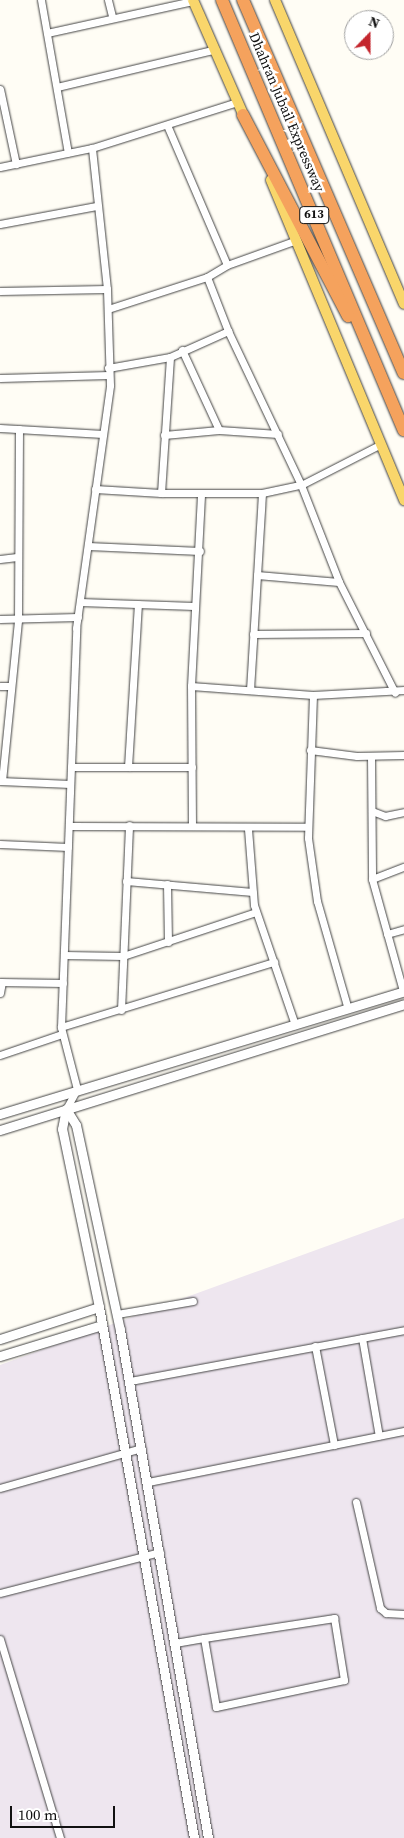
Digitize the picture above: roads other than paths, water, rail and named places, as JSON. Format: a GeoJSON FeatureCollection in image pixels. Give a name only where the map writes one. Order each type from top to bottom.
{"type":"FeatureCollection","features":[{"type":"Feature","properties":{"kind":"highway","name":"Dhahran Jubail Expressway"},"geometry":{"type":"LineString","coordinates":[[222,0],[404,430]]}},
{"type":"Feature","properties":{"kind":"highway","name":"Dhahran Jubail Expressway"},"geometry":{"type":"LineString","coordinates":[[243,0],[404,372]]}},
{"type":"Feature","properties":{"kind":"highway"},"geometry":{"type":"LineString","coordinates":[[243,115],[389,394]]}},
{"type":"Feature","properties":{"kind":"main road"},"geometry":{"type":"LineString","coordinates":[[275,0],[404,304]]}},
{"type":"Feature","properties":{"kind":"main road"},"geometry":{"type":"LineString","coordinates":[[193,1],[216,48],[404,500]]}},
{"type":"Feature","properties":{"kind":"street"},"geometry":{"type":"LineString","coordinates":[[41,0],[68,153]]}},
{"type":"Feature","properties":{"kind":"street"},"geometry":{"type":"LineString","coordinates":[[108,0],[112,16]]}},
{"type":"Feature","properties":{"kind":"street"},"geometry":{"type":"LineString","coordinates":[[46,32],[112,16],[193,1]]}},
{"type":"Feature","properties":{"kind":"street"},"geometry":{"type":"LineString","coordinates":[[57,87],[216,48]]}},
{"type":"Feature","properties":{"kind":"street"},"geometry":{"type":"LineString","coordinates":[[0,89],[16,164]]}},
{"type":"Feature","properties":{"kind":"street"},"geometry":{"type":"LineString","coordinates":[[0,167],[92,148],[237,102]]}},
{"type":"Feature","properties":{"kind":"street"},"geometry":{"type":"LineString","coordinates":[[167,125],[227,265]]}},
{"type":"Feature","properties":{"kind":"street"},"geometry":{"type":"LineString","coordinates":[[92,148],[96,206],[107,289],[109,372],[103,434],[78,617],[70,784],[62,1031],[78,1089],[66,1109],[62,1129],[99,1307],[194,1838]]}},
{"type":"Feature","properties":{"kind":"street"},"geometry":{"type":"LineString","coordinates":[[0,224],[96,206]]}},
{"type":"Feature","properties":{"kind":"street"},"geometry":{"type":"LineString","coordinates":[[108,309],[208,277],[227,265],[297,240]]}},
{"type":"Feature","properties":{"kind":"street"},"geometry":{"type":"LineString","coordinates":[[208,277],[228,331],[301,485],[339,582],[395,693]]}},
{"type":"Feature","properties":{"kind":"street"},"geometry":{"type":"LineString","coordinates":[[0,291],[107,289]]}},
{"type":"Feature","properties":{"kind":"street"},"geometry":{"type":"LineString","coordinates":[[0,378],[109,372],[170,357],[228,331]]}},
{"type":"Feature","properties":{"kind":"street"},"geometry":{"type":"LineString","coordinates":[[182,350],[220,430]]}},
{"type":"Feature","properties":{"kind":"street"},"geometry":{"type":"LineString","coordinates":[[161,493],[170,357]]}},
{"type":"Feature","properties":{"kind":"street"},"geometry":{"type":"LineString","coordinates":[[0,428],[103,434]]}},
{"type":"Feature","properties":{"kind":"street"},"geometry":{"type":"LineString","coordinates":[[19,429],[18,620],[1,781],[70,784]]}},
{"type":"Feature","properties":{"kind":"street"},"geometry":{"type":"LineString","coordinates":[[164,435],[220,430],[278,434]]}},
{"type":"Feature","properties":{"kind":"street"},"geometry":{"type":"LineString","coordinates":[[95,489],[201,494],[262,493],[301,485],[381,444]]}},
{"type":"Feature","properties":{"kind":"street"},"geometry":{"type":"LineString","coordinates":[[250,690],[262,493]]}},
{"type":"Feature","properties":{"kind":"street"},"geometry":{"type":"LineString","coordinates":[[192,826],[194,606],[200,551],[201,494]]}},
{"type":"Feature","properties":{"kind":"street"},"geometry":{"type":"LineString","coordinates":[[88,546],[200,551]]}},
{"type":"Feature","properties":{"kind":"street"},"geometry":{"type":"LineString","coordinates":[[0,559],[17,557]]}},
{"type":"Feature","properties":{"kind":"street"},"geometry":{"type":"LineString","coordinates":[[257,575],[339,582]]}},
{"type":"Feature","properties":{"kind":"street"},"geometry":{"type":"LineString","coordinates":[[80,602],[194,606]]}},
{"type":"Feature","properties":{"kind":"street"},"geometry":{"type":"LineString","coordinates":[[128,767],[138,604]]}},
{"type":"Feature","properties":{"kind":"street"},"geometry":{"type":"LineString","coordinates":[[0,619],[78,617]]}},
{"type":"Feature","properties":{"kind":"street"},"geometry":{"type":"LineString","coordinates":[[253,634],[366,633]]}},
{"type":"Feature","properties":{"kind":"street"},"geometry":{"type":"LineString","coordinates":[[0,686],[11,686]]}},
{"type":"Feature","properties":{"kind":"street"},"geometry":{"type":"LineString","coordinates":[[192,686],[313,695],[395,693],[404,690]]}},
{"type":"Feature","properties":{"kind":"street"},"geometry":{"type":"LineString","coordinates":[[313,695],[307,827],[317,901],[348,1008]]}},
{"type":"Feature","properties":{"kind":"street"},"geometry":{"type":"LineString","coordinates":[[310,750],[371,756],[404,755]]}},
{"type":"Feature","properties":{"kind":"street"},"geometry":{"type":"LineString","coordinates":[[0,1114],[78,1089],[134,1075],[404,991],[372,878],[371,756]]}},
{"type":"Feature","properties":{"kind":"street"},"geometry":{"type":"LineString","coordinates":[[71,766],[192,767]]}},
{"type":"Feature","properties":{"kind":"street"},"geometry":{"type":"LineString","coordinates":[[372,812],[385,816],[404,812]]}},
{"type":"Feature","properties":{"kind":"street"},"geometry":{"type":"LineString","coordinates":[[122,1010],[129,825]]}},
{"type":"Feature","properties":{"kind":"street"},"geometry":{"type":"LineString","coordinates":[[69,826],[192,826],[248,829],[307,827]]}},
{"type":"Feature","properties":{"kind":"street"},"geometry":{"type":"LineString","coordinates":[[248,829],[256,912],[295,1025]]}},
{"type":"Feature","properties":{"kind":"street"},"geometry":{"type":"LineString","coordinates":[[0,844],[68,847]]}},
{"type":"Feature","properties":{"kind":"street"},"geometry":{"type":"LineString","coordinates":[[372,878],[404,867]]}},
{"type":"Feature","properties":{"kind":"street"},"geometry":{"type":"LineString","coordinates":[[126,881],[253,892]]}},
{"type":"Feature","properties":{"kind":"street"},"geometry":{"type":"LineString","coordinates":[[167,884],[168,942]]}},
{"type":"Feature","properties":{"kind":"street"},"geometry":{"type":"LineString","coordinates":[[64,954],[123,956],[256,912]]}},
{"type":"Feature","properties":{"kind":"street"},"geometry":{"type":"LineString","coordinates":[[387,934],[404,929]]}},
{"type":"Feature","properties":{"kind":"street"},"geometry":{"type":"LineString","coordinates":[[0,1054],[122,1010],[274,962]]}},
{"type":"Feature","properties":{"kind":"street"},"geometry":{"type":"LineString","coordinates":[[0,993],[1,982],[63,983]]}},
{"type":"Feature","properties":{"kind":"street"},"geometry":{"type":"LineString","coordinates":[[0,1130],[404,1004]]}},
{"type":"Feature","properties":{"kind":"street"},"geometry":{"type":"LineString","coordinates":[[0,1049],[8,1052]]}},
{"type":"Feature","properties":{"kind":"street"},"geometry":{"type":"LineString","coordinates":[[66,1109],[76,1125],[117,1314],[148,1482],[208,1838]]}},
{"type":"Feature","properties":{"kind":"street"},"geometry":{"type":"LineString","coordinates":[[117,1314],[193,1301]]}},
{"type":"Feature","properties":{"kind":"street"},"geometry":{"type":"LineString","coordinates":[[0,1339],[99,1307]]}},
{"type":"Feature","properties":{"kind":"street"},"geometry":{"type":"LineString","coordinates":[[0,1356],[102,1325]]}},
{"type":"Feature","properties":{"kind":"street"},"geometry":{"type":"LineString","coordinates":[[130,1381],[404,1330]]}},
{"type":"Feature","properties":{"kind":"street"},"geometry":{"type":"LineString","coordinates":[[362,1338],[379,1436]]}},
{"type":"Feature","properties":{"kind":"street"},"geometry":{"type":"LineString","coordinates":[[315,1346],[334,1444]]}},
{"type":"Feature","properties":{"kind":"street"},"geometry":{"type":"LineString","coordinates":[[148,1482],[404,1431]]}},
{"type":"Feature","properties":{"kind":"street"},"geometry":{"type":"LineString","coordinates":[[0,1488],[141,1448]]}},
{"type":"Feature","properties":{"kind":"street"},"geometry":{"type":"LineString","coordinates":[[356,1502],[380,1608],[386,1613],[404,1614]]}},
{"type":"Feature","properties":{"kind":"street"},"geometry":{"type":"LineString","coordinates":[[0,1593],[160,1552]]}},
{"type":"Feature","properties":{"kind":"street"},"geometry":{"type":"LineString","coordinates":[[175,1643],[204,1638],[334,1618],[344,1680],[216,1707],[204,1638]]}},
{"type":"Feature","properties":{"kind":"street"},"geometry":{"type":"LineString","coordinates":[[0,1639],[60,1838]]}}]}
